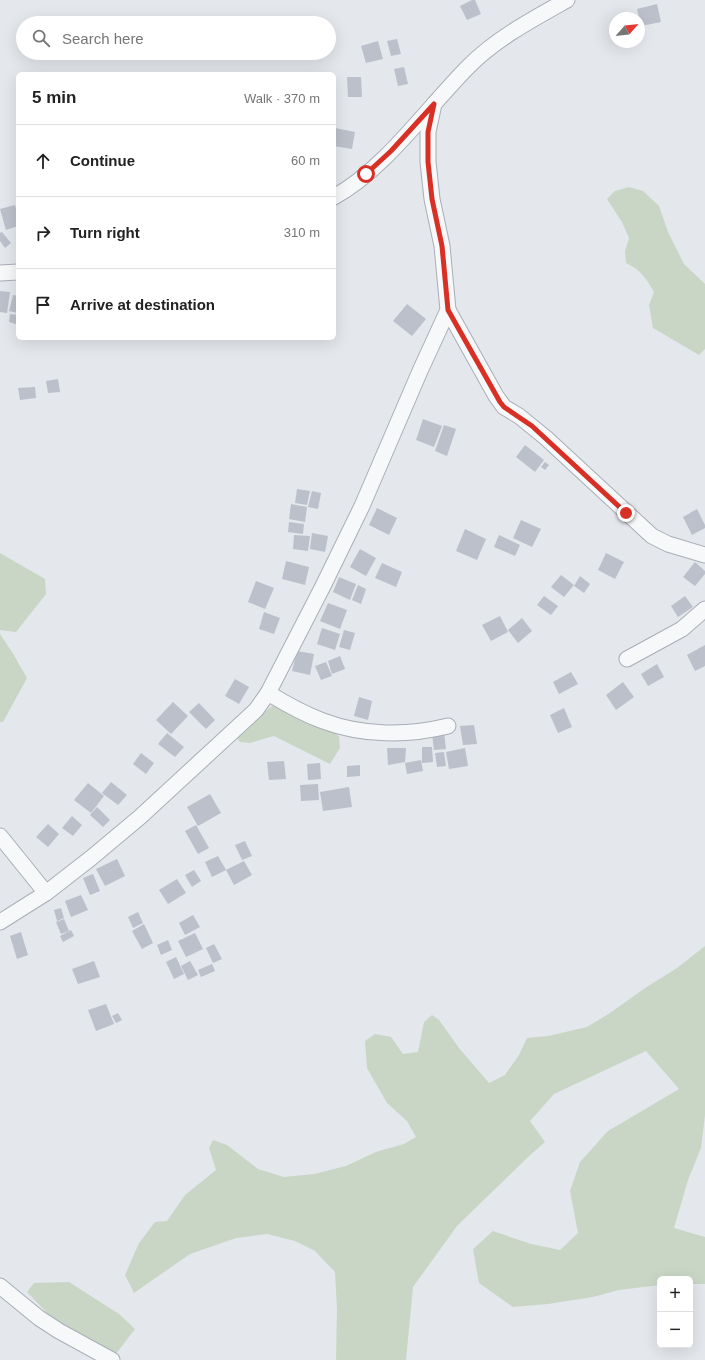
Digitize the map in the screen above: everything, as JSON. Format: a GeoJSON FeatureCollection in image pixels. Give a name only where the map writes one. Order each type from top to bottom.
{"type":"FeatureCollection","features":[{"type":"Feature","properties":{"kind":"street"},"geometry":{"type":"LineString","coordinates":[[336,196],[366,174],[391,151],[469,65],[493,45],[516,29],[567,0]]}},
{"type":"Feature","properties":{"kind":"street"},"geometry":{"type":"LineString","coordinates":[[434,104],[428,132],[428,162],[432,199],[442,246],[448,310],[496,396],[504,407],[519,416],[541,434],[652,536],[668,544],[705,555]]}},
{"type":"Feature","properties":{"kind":"street"},"geometry":{"type":"LineString","coordinates":[[0,273],[16,272]]}},
{"type":"Feature","properties":{"kind":"street"},"geometry":{"type":"LineString","coordinates":[[0,922],[46,893],[140,817],[256,710],[268,693],[362,506],[448,310]]}},
{"type":"Feature","properties":{"kind":"street"},"geometry":{"type":"LineString","coordinates":[[627,659],[682,629],[705,609]]}},
{"type":"Feature","properties":{"kind":"street"},"geometry":{"type":"LineString","coordinates":[[268,693],[303,713],[339,726],[386,733],[428,731],[448,726]]}},
{"type":"Feature","properties":{"kind":"street"},"geometry":{"type":"LineString","coordinates":[[0,836],[46,893]]}},
{"type":"Feature","properties":{"kind":"street"},"geometry":{"type":"LineString","coordinates":[[3,1294],[59,1331],[112,1360]]}},
{"type":"Feature","properties":{"kind":"green space"},"geometry":{"type":"Polygon","coordinates":[[[629,187],[643,191],[659,206],[668,232],[684,264],[705,284],[705,349],[699,355],[653,328],[649,305],[654,292],[643,275],[626,263],[625,251],[629,238],[622,222],[607,199],[615,191],[629,187]]]}},
{"type":"Feature","properties":{"kind":"green space"},"geometry":{"type":"Polygon","coordinates":[[[0,553],[45,579],[46,594],[16,632],[0,630],[0,553]]]}},
{"type":"Feature","properties":{"kind":"green space"},"geometry":{"type":"Polygon","coordinates":[[[0,634],[27,678],[3,722],[0,722],[0,634]]]}},
{"type":"Feature","properties":{"kind":"green space"},"geometry":{"type":"Polygon","coordinates":[[[273,705],[312,718],[339,736],[340,748],[330,764],[274,736],[250,743],[240,742],[236,737],[273,705]]]}},
{"type":"Feature","properties":{"kind":"green space"},"geometry":{"type":"Polygon","coordinates":[[[705,946],[705,1115],[701,1148],[688,1180],[674,1228],[705,1237],[705,1284],[693,1284],[693,1276],[657,1276],[657,1285],[619,1290],[593,1297],[548,1304],[513,1307],[479,1283],[473,1249],[493,1231],[531,1244],[560,1250],[578,1233],[570,1191],[580,1162],[608,1131],[679,1089],[646,1051],[554,1094],[530,1121],[545,1142],[457,1226],[413,1287],[406,1360],[336,1360],[337,1309],[335,1272],[315,1251],[295,1241],[267,1234],[236,1238],[190,1254],[134,1293],[125,1275],[139,1243],[155,1222],[167,1221],[185,1195],[216,1170],[209,1148],[213,1140],[227,1145],[258,1169],[284,1177],[314,1174],[346,1166],[376,1152],[404,1144],[416,1137],[407,1121],[387,1103],[367,1068],[365,1041],[375,1034],[391,1037],[403,1054],[418,1052],[424,1022],[432,1015],[439,1020],[459,1048],[489,1083],[505,1075],[519,1055],[527,1038],[548,1036],[587,1027],[677,968],[705,946]]]}},
{"type":"Feature","properties":{"kind":"green space"},"geometry":{"type":"Polygon","coordinates":[[[69,1282],[119,1314],[135,1329],[112,1359],[50,1316],[27,1292],[34,1283],[69,1282]]]}},
{"type":"Feature","properties":{"kind":"building"},"geometry":{"type":"Polygon","coordinates":[[[475,0],[481,14],[467,20],[460,6],[475,0]]]}},
{"type":"Feature","properties":{"kind":"building"},"geometry":{"type":"Polygon","coordinates":[[[657,4],[661,22],[645,25],[645,12],[638,12],[637,9],[657,4]]]}},
{"type":"Feature","properties":{"kind":"building"},"geometry":{"type":"Polygon","coordinates":[[[397,39],[401,54],[391,56],[387,41],[397,39]]]}},
{"type":"Feature","properties":{"kind":"building"},"geometry":{"type":"Polygon","coordinates":[[[378,41],[383,59],[366,63],[361,46],[378,41]]]}},
{"type":"Feature","properties":{"kind":"building"},"geometry":{"type":"Polygon","coordinates":[[[404,67],[408,84],[398,86],[394,69],[404,67]]]}},
{"type":"Feature","properties":{"kind":"building"},"geometry":{"type":"Polygon","coordinates":[[[347,77],[361,77],[362,97],[348,97],[347,77]]]}},
{"type":"Feature","properties":{"kind":"building"},"geometry":{"type":"Polygon","coordinates":[[[336,128],[355,132],[352,149],[336,146],[336,128]]]}},
{"type":"Feature","properties":{"kind":"building"},"geometry":{"type":"Polygon","coordinates":[[[15,205],[16,227],[6,230],[0,209],[15,205]]]}},
{"type":"Feature","properties":{"kind":"building"},"geometry":{"type":"Polygon","coordinates":[[[2,232],[11,243],[5,248],[0,241],[0,233],[2,232]]]}},
{"type":"Feature","properties":{"kind":"building"},"geometry":{"type":"Polygon","coordinates":[[[0,291],[10,292],[7,313],[0,312],[0,291]]]}},
{"type":"Feature","properties":{"kind":"building"},"geometry":{"type":"Polygon","coordinates":[[[13,295],[16,296],[16,313],[9,311],[13,295]]]}},
{"type":"Feature","properties":{"kind":"building"},"geometry":{"type":"Polygon","coordinates":[[[407,304],[426,319],[412,336],[393,321],[407,304]]]}},
{"type":"Feature","properties":{"kind":"building"},"geometry":{"type":"Polygon","coordinates":[[[10,314],[16,315],[16,324],[9,322],[10,314]]]}},
{"type":"Feature","properties":{"kind":"building"},"geometry":{"type":"Polygon","coordinates":[[[58,379],[60,392],[48,393],[46,381],[58,379]]]}},
{"type":"Feature","properties":{"kind":"building"},"geometry":{"type":"Polygon","coordinates":[[[35,387],[36,398],[20,400],[18,388],[35,387]]]}},
{"type":"Feature","properties":{"kind":"building"},"geometry":{"type":"Polygon","coordinates":[[[423,419],[442,426],[434,447],[416,440],[423,419]]]}},
{"type":"Feature","properties":{"kind":"building"},"geometry":{"type":"Polygon","coordinates":[[[444,425],[456,429],[447,456],[435,451],[444,425]]]}},
{"type":"Feature","properties":{"kind":"building"},"geometry":{"type":"Polygon","coordinates":[[[525,445],[544,460],[535,472],[516,457],[525,445]]]}},
{"type":"Feature","properties":{"kind":"building"},"geometry":{"type":"Polygon","coordinates":[[[545,462],[549,465],[545,470],[541,467],[545,462]]]}},
{"type":"Feature","properties":{"kind":"building"},"geometry":{"type":"Polygon","coordinates":[[[297,489],[310,491],[307,505],[295,503],[297,489]]]}},
{"type":"Feature","properties":{"kind":"building"},"geometry":{"type":"Polygon","coordinates":[[[312,491],[321,493],[318,509],[308,507],[312,491]]]}},
{"type":"Feature","properties":{"kind":"building"},"geometry":{"type":"Polygon","coordinates":[[[291,504],[307,507],[305,522],[289,519],[291,504]]]}},
{"type":"Feature","properties":{"kind":"building"},"geometry":{"type":"Polygon","coordinates":[[[377,508],[397,518],[389,535],[369,525],[377,508]]]}},
{"type":"Feature","properties":{"kind":"building"},"geometry":{"type":"Polygon","coordinates":[[[697,509],[705,528],[692,535],[683,517],[697,509]]]}},
{"type":"Feature","properties":{"kind":"building"},"geometry":{"type":"Polygon","coordinates":[[[521,520],[541,529],[532,547],[513,538],[521,520]]]}},
{"type":"Feature","properties":{"kind":"building"},"geometry":{"type":"Polygon","coordinates":[[[289,522],[304,524],[303,534],[288,532],[289,522]]]}},
{"type":"Feature","properties":{"kind":"building"},"geometry":{"type":"Polygon","coordinates":[[[465,529],[486,539],[477,560],[456,551],[465,529]]]}},
{"type":"Feature","properties":{"kind":"building"},"geometry":{"type":"Polygon","coordinates":[[[312,533],[328,536],[325,552],[310,549],[312,533]]]}},
{"type":"Feature","properties":{"kind":"building"},"geometry":{"type":"Polygon","coordinates":[[[294,535],[310,536],[308,551],[293,549],[294,535]]]}},
{"type":"Feature","properties":{"kind":"building"},"geometry":{"type":"Polygon","coordinates":[[[499,535],[520,545],[515,556],[494,547],[499,535]]]}},
{"type":"Feature","properties":{"kind":"building"},"geometry":{"type":"Polygon","coordinates":[[[360,549],[376,558],[366,576],[350,567],[360,549]]]}},
{"type":"Feature","properties":{"kind":"building"},"geometry":{"type":"Polygon","coordinates":[[[606,553],[624,562],[615,579],[598,570],[606,553]]]}},
{"type":"Feature","properties":{"kind":"building"},"geometry":{"type":"Polygon","coordinates":[[[286,561],[309,567],[305,585],[282,579],[286,561]]]}},
{"type":"Feature","properties":{"kind":"building"},"geometry":{"type":"Polygon","coordinates":[[[695,562],[705,571],[705,574],[695,586],[683,577],[695,562]]]}},
{"type":"Feature","properties":{"kind":"building"},"geometry":{"type":"Polygon","coordinates":[[[382,563],[402,572],[396,587],[375,578],[382,563]]]}},
{"type":"Feature","properties":{"kind":"building"},"geometry":{"type":"Polygon","coordinates":[[[561,575],[574,585],[564,597],[551,587],[561,575]]]}},
{"type":"Feature","properties":{"kind":"building"},"geometry":{"type":"Polygon","coordinates":[[[580,576],[590,584],[584,593],[574,586],[580,576]]]}},
{"type":"Feature","properties":{"kind":"building"},"geometry":{"type":"Polygon","coordinates":[[[339,577],[356,584],[350,600],[333,592],[339,577]]]}},
{"type":"Feature","properties":{"kind":"building"},"geometry":{"type":"Polygon","coordinates":[[[256,581],[274,588],[265,609],[248,602],[256,581]]]}},
{"type":"Feature","properties":{"kind":"building"},"geometry":{"type":"Polygon","coordinates":[[[358,585],[366,589],[361,604],[352,600],[358,585]]]}},
{"type":"Feature","properties":{"kind":"building"},"geometry":{"type":"Polygon","coordinates":[[[544,596],[558,606],[551,615],[537,605],[544,596]]]}},
{"type":"Feature","properties":{"kind":"building"},"geometry":{"type":"Polygon","coordinates":[[[685,596],[693,607],[678,617],[671,606],[685,596]]]}},
{"type":"Feature","properties":{"kind":"building"},"geometry":{"type":"Polygon","coordinates":[[[328,603],[347,610],[340,629],[320,621],[328,603]]]}},
{"type":"Feature","properties":{"kind":"building"},"geometry":{"type":"Polygon","coordinates":[[[264,612],[280,618],[274,634],[259,629],[264,612]]]}},
{"type":"Feature","properties":{"kind":"building"},"geometry":{"type":"Polygon","coordinates":[[[500,616],[508,632],[491,641],[482,625],[500,616]]]}},
{"type":"Feature","properties":{"kind":"building"},"geometry":{"type":"Polygon","coordinates":[[[522,618],[532,631],[518,643],[508,630],[522,618]]]}},
{"type":"Feature","properties":{"kind":"building"},"geometry":{"type":"Polygon","coordinates":[[[322,628],[340,634],[335,650],[317,644],[322,628]]]}},
{"type":"Feature","properties":{"kind":"building"},"geometry":{"type":"Polygon","coordinates":[[[344,630],[355,633],[350,650],[339,647],[344,630]]]}},
{"type":"Feature","properties":{"kind":"building"},"geometry":{"type":"Polygon","coordinates":[[[705,645],[705,666],[695,671],[687,655],[705,645]]]}},
{"type":"Feature","properties":{"kind":"building"},"geometry":{"type":"Polygon","coordinates":[[[297,651],[314,654],[310,675],[292,671],[297,651]]]}},
{"type":"Feature","properties":{"kind":"building"},"geometry":{"type":"Polygon","coordinates":[[[340,656],[345,669],[332,674],[328,661],[340,656]]]}},
{"type":"Feature","properties":{"kind":"building"},"geometry":{"type":"Polygon","coordinates":[[[326,662],[332,676],[321,680],[315,666],[326,662]]]}},
{"type":"Feature","properties":{"kind":"building"},"geometry":{"type":"Polygon","coordinates":[[[657,664],[664,677],[648,686],[641,674],[657,664]]]}},
{"type":"Feature","properties":{"kind":"building"},"geometry":{"type":"Polygon","coordinates":[[[571,672],[578,684],[559,694],[553,682],[571,672]]]}},
{"type":"Feature","properties":{"kind":"building"},"geometry":{"type":"Polygon","coordinates":[[[235,679],[249,687],[239,704],[225,696],[235,679]]]}},
{"type":"Feature","properties":{"kind":"building"},"geometry":{"type":"Polygon","coordinates":[[[623,682],[634,697],[616,710],[606,695],[623,682]]]}},
{"type":"Feature","properties":{"kind":"building"},"geometry":{"type":"Polygon","coordinates":[[[359,697],[372,701],[368,720],[354,716],[359,697]]]}},
{"type":"Feature","properties":{"kind":"building"},"geometry":{"type":"Polygon","coordinates":[[[173,702],[188,716],[171,734],[156,720],[173,702]]]}},
{"type":"Feature","properties":{"kind":"building"},"geometry":{"type":"Polygon","coordinates":[[[199,703],[215,720],[206,729],[189,712],[199,703]]]}},
{"type":"Feature","properties":{"kind":"building"},"geometry":{"type":"Polygon","coordinates":[[[564,708],[572,727],[558,733],[550,715],[564,708]]]}},
{"type":"Feature","properties":{"kind":"building"},"geometry":{"type":"Polygon","coordinates":[[[474,725],[477,744],[463,745],[460,726],[474,725]]]}},
{"type":"Feature","properties":{"kind":"building"},"geometry":{"type":"Polygon","coordinates":[[[444,732],[446,749],[434,750],[432,734],[444,732]]]}},
{"type":"Feature","properties":{"kind":"building"},"geometry":{"type":"Polygon","coordinates":[[[167,733],[184,747],[175,757],[158,744],[167,733]]]}},
{"type":"Feature","properties":{"kind":"building"},"geometry":{"type":"Polygon","coordinates":[[[422,747],[432,747],[433,762],[422,763],[422,747]]]}},
{"type":"Feature","properties":{"kind":"building"},"geometry":{"type":"Polygon","coordinates":[[[387,748],[406,748],[405,762],[388,765],[387,748]]]}},
{"type":"Feature","properties":{"kind":"building"},"geometry":{"type":"Polygon","coordinates":[[[465,748],[468,766],[449,769],[446,752],[465,748]]]}},
{"type":"Feature","properties":{"kind":"building"},"geometry":{"type":"Polygon","coordinates":[[[444,752],[446,766],[437,767],[435,753],[444,752]]]}},
{"type":"Feature","properties":{"kind":"building"},"geometry":{"type":"Polygon","coordinates":[[[141,753],[154,763],[146,774],[133,764],[141,753]]]}},
{"type":"Feature","properties":{"kind":"building"},"geometry":{"type":"Polygon","coordinates":[[[421,760],[423,771],[407,774],[405,763],[421,760]]]}},
{"type":"Feature","properties":{"kind":"building"},"geometry":{"type":"Polygon","coordinates":[[[284,761],[286,779],[269,780],[267,762],[284,761]]]}},
{"type":"Feature","properties":{"kind":"building"},"geometry":{"type":"Polygon","coordinates":[[[320,763],[321,779],[308,780],[307,764],[320,763]]]}},
{"type":"Feature","properties":{"kind":"building"},"geometry":{"type":"Polygon","coordinates":[[[360,765],[360,776],[347,777],[347,766],[360,765]]]}},
{"type":"Feature","properties":{"kind":"building"},"geometry":{"type":"Polygon","coordinates":[[[111,782],[127,795],[118,805],[102,793],[111,782]]]}},
{"type":"Feature","properties":{"kind":"building"},"geometry":{"type":"Polygon","coordinates":[[[88,783],[104,796],[91,813],[74,800],[88,783]]]}},
{"type":"Feature","properties":{"kind":"building"},"geometry":{"type":"Polygon","coordinates":[[[318,784],[319,800],[301,801],[300,785],[318,784]]]}},
{"type":"Feature","properties":{"kind":"building"},"geometry":{"type":"Polygon","coordinates":[[[349,787],[352,807],[323,811],[320,792],[349,787]]]}},
{"type":"Feature","properties":{"kind":"building"},"geometry":{"type":"Polygon","coordinates":[[[210,794],[221,813],[198,826],[187,807],[210,794]]]}},
{"type":"Feature","properties":{"kind":"building"},"geometry":{"type":"Polygon","coordinates":[[[97,807],[110,820],[103,827],[90,815],[97,807]]]}},
{"type":"Feature","properties":{"kind":"building"},"geometry":{"type":"Polygon","coordinates":[[[72,816],[82,825],[73,836],[62,828],[72,816]]]}},
{"type":"Feature","properties":{"kind":"building"},"geometry":{"type":"Polygon","coordinates":[[[48,824],[59,834],[48,847],[36,837],[48,824]]]}},
{"type":"Feature","properties":{"kind":"building"},"geometry":{"type":"Polygon","coordinates":[[[196,825],[209,848],[198,854],[185,831],[196,825]]]}},
{"type":"Feature","properties":{"kind":"building"},"geometry":{"type":"Polygon","coordinates":[[[245,841],[252,856],[242,860],[235,845],[245,841]]]}},
{"type":"Feature","properties":{"kind":"building"},"geometry":{"type":"Polygon","coordinates":[[[218,856],[226,870],[212,877],[205,862],[218,856]]]}},
{"type":"Feature","properties":{"kind":"building"},"geometry":{"type":"Polygon","coordinates":[[[117,859],[125,876],[105,886],[96,869],[117,859]]]}},
{"type":"Feature","properties":{"kind":"building"},"geometry":{"type":"Polygon","coordinates":[[[244,861],[252,875],[234,885],[226,870],[244,861]]]}},
{"type":"Feature","properties":{"kind":"building"},"geometry":{"type":"Polygon","coordinates":[[[194,870],[201,881],[192,887],[185,875],[194,870]]]}},
{"type":"Feature","properties":{"kind":"building"},"geometry":{"type":"Polygon","coordinates":[[[93,874],[100,891],[90,895],[83,878],[93,874]]]}},
{"type":"Feature","properties":{"kind":"building"},"geometry":{"type":"Polygon","coordinates":[[[177,879],[186,893],[168,904],[159,890],[177,879]]]}},
{"type":"Feature","properties":{"kind":"building"},"geometry":{"type":"Polygon","coordinates":[[[81,895],[88,910],[71,917],[65,901],[81,895]]]}},
{"type":"Feature","properties":{"kind":"building"},"geometry":{"type":"Polygon","coordinates":[[[61,908],[64,918],[57,921],[54,910],[61,908]]]}},
{"type":"Feature","properties":{"kind":"building"},"geometry":{"type":"Polygon","coordinates":[[[138,912],[143,923],[133,928],[128,917],[138,912]]]}},
{"type":"Feature","properties":{"kind":"building"},"geometry":{"type":"Polygon","coordinates":[[[193,915],[200,927],[185,935],[179,923],[193,915]]]}},
{"type":"Feature","properties":{"kind":"building"},"geometry":{"type":"Polygon","coordinates":[[[64,919],[69,931],[61,934],[56,922],[64,919]]]}},
{"type":"Feature","properties":{"kind":"building"},"geometry":{"type":"Polygon","coordinates":[[[144,924],[153,943],[142,949],[132,931],[144,924]]]}},
{"type":"Feature","properties":{"kind":"building"},"geometry":{"type":"Polygon","coordinates":[[[71,930],[74,936],[63,942],[60,936],[71,930]]]}},
{"type":"Feature","properties":{"kind":"building"},"geometry":{"type":"Polygon","coordinates":[[[21,932],[28,955],[17,959],[10,936],[21,932]]]}},
{"type":"Feature","properties":{"kind":"building"},"geometry":{"type":"Polygon","coordinates":[[[195,933],[203,949],[186,957],[178,941],[195,933]]]}},
{"type":"Feature","properties":{"kind":"building"},"geometry":{"type":"Polygon","coordinates":[[[168,940],[172,950],[161,955],[157,945],[168,940]]]}},
{"type":"Feature","properties":{"kind":"building"},"geometry":{"type":"Polygon","coordinates":[[[214,944],[222,959],[213,963],[206,948],[214,944]]]}},
{"type":"Feature","properties":{"kind":"building"},"geometry":{"type":"Polygon","coordinates":[[[176,957],[184,974],[174,979],[166,962],[176,957]]]}},
{"type":"Feature","properties":{"kind":"building"},"geometry":{"type":"Polygon","coordinates":[[[94,961],[100,977],[78,984],[72,969],[94,961]]]}},
{"type":"Feature","properties":{"kind":"building"},"geometry":{"type":"Polygon","coordinates":[[[190,961],[198,975],[188,980],[181,966],[190,961]]]}},
{"type":"Feature","properties":{"kind":"building"},"geometry":{"type":"Polygon","coordinates":[[[212,964],[215,971],[201,977],[198,970],[212,964]]]}},
{"type":"Feature","properties":{"kind":"building"},"geometry":{"type":"Polygon","coordinates":[[[106,1004],[114,1024],[96,1031],[88,1010],[106,1004]]]}},
{"type":"Feature","properties":{"kind":"building"},"geometry":{"type":"Polygon","coordinates":[[[118,1013],[122,1020],[116,1023],[112,1016],[118,1013]]]}},
{"type":"Feature","properties":{"kind":"route"},"geometry":{"type":"LineString","coordinates":[[366,174],[391,151],[434,104],[428,132],[428,162],[432,199],[442,246],[448,310],[496,396],[504,407],[519,416],[546,438],[626,513]]}}]}
